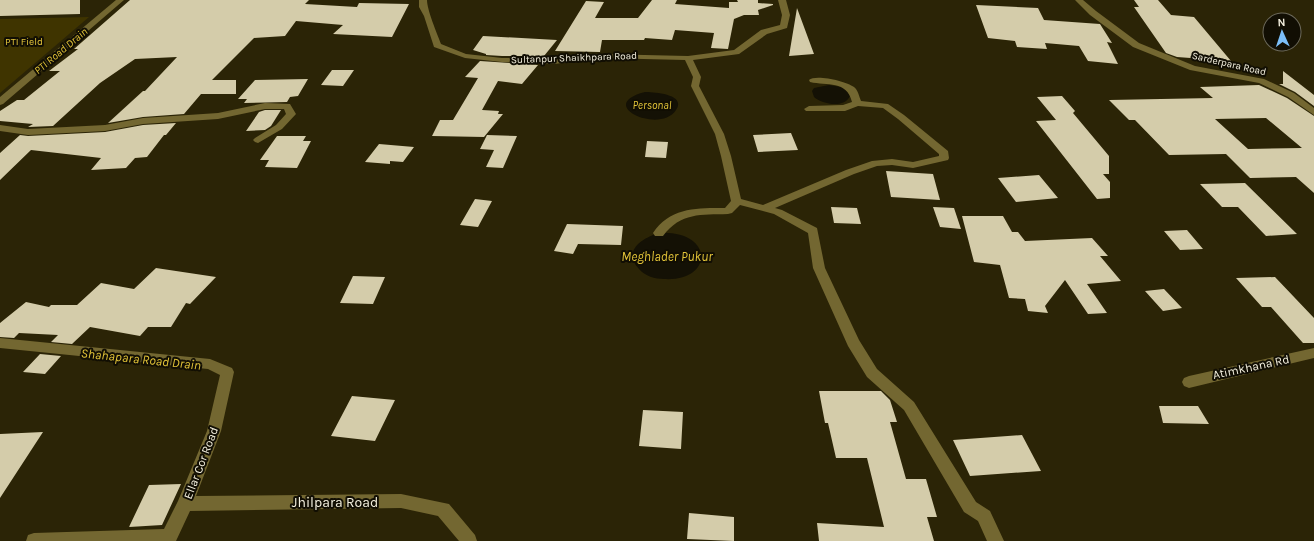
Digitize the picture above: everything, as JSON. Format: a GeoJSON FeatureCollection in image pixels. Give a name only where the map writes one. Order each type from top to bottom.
{"type":"FeatureCollection","features":[{"type":"Feature","properties":{"kind":"street"},"geometry":{"type":"LineString","coordinates":[[0,102],[120,0]]}},
{"type":"Feature","properties":{"kind":"street","name":"Sultanpur Shaikhpara Road"},"geometry":{"type":"LineString","coordinates":[[423,0],[423,6],[428,16],[437,45],[465,56],[502,60],[554,61],[601,56],[668,56],[688,58],[736,52],[764,32],[784,26],[786,15],[782,0]]}},
{"type":"Feature","properties":{"kind":"street","name":"Sarderpara Road"},"geometry":{"type":"LineString","coordinates":[[1079,0],[1093,13],[1136,45],[1193,68],[1261,81],[1291,95],[1314,112]]}},
{"type":"Feature","properties":{"kind":"street"},"geometry":{"type":"LineString","coordinates":[[658,233],[663,226],[687,212],[728,211],[734,206],[736,201],[723,144],[711,114],[695,86],[697,77],[688,58]]}},
{"type":"Feature","properties":{"kind":"street"},"geometry":{"type":"LineString","coordinates":[[812,80],[824,80],[844,85],[852,90],[857,103]]}},
{"type":"Feature","properties":{"kind":"street"},"geometry":{"type":"LineString","coordinates":[[765,208],[850,172],[876,163],[892,162],[913,165],[944,158],[944,153],[901,117],[885,106],[857,103],[845,108],[810,109]]}},
{"type":"Feature","properties":{"kind":"street"},"geometry":{"type":"LineString","coordinates":[[0,128],[28,132],[105,128],[143,121],[218,116],[265,106],[287,106],[291,114],[279,126],[258,140]]}},
{"type":"Feature","properties":{"kind":"street"},"geometry":{"type":"LineString","coordinates":[[736,201],[778,212],[813,231],[819,268],[853,342],[872,373],[908,406],[970,506],[984,516],[996,541]]}},
{"type":"Feature","properties":{"kind":"street"},"geometry":{"type":"LineString","coordinates":[[818,231],[825,268],[862,341]]}},
{"type":"Feature","properties":{"kind":"street","name":"Ellar Cor Road"},"geometry":{"type":"LineString","coordinates":[[0,343],[210,364],[227,372],[214,431],[185,504],[168,539]]}},
{"type":"Feature","properties":{"kind":"street","name":"Atimkhana Rd"},"geometry":{"type":"LineString","coordinates":[[1189,382],[1314,353]]}},
{"type":"Feature","properties":{"kind":"street","name":"Jhilpara Road"},"geometry":{"type":"LineString","coordinates":[[185,504],[401,501],[443,508],[470,541]]}},
{"type":"Feature","properties":{"kind":"street"},"geometry":{"type":"LineString","coordinates":[[34,541],[168,539]]}},
{"type":"Feature","properties":{"kind":"green space","name":"PTI Field"},"geometry":{"type":"Polygon","coordinates":[[[89,17],[0,93],[0,19],[89,17]]]}},
{"type":"Feature","properties":{"kind":"water"},"geometry":{"type":"Polygon","coordinates":[[[829,85],[841,87],[846,90],[850,96],[843,103],[838,104],[822,102],[814,97],[812,91],[814,88],[829,85]]]}},
{"type":"Feature","properties":{"kind":"water","name":"Personal"},"geometry":{"type":"Polygon","coordinates":[[[645,92],[661,93],[673,97],[677,100],[678,105],[676,110],[668,117],[657,120],[646,119],[635,115],[628,110],[626,104],[631,98],[645,92]]]}},
{"type":"Feature","properties":{"kind":"water","name":"Meghlader Pukur"},"geometry":{"type":"Polygon","coordinates":[[[659,233],[677,234],[690,239],[698,247],[701,256],[699,265],[692,273],[680,278],[661,279],[647,275],[639,269],[634,262],[633,251],[636,246],[646,238],[659,233]]]}},
{"type":"Feature","properties":{"kind":"building"},"geometry":{"type":"Polygon","coordinates":[[[0,0],[80,0],[80,14],[0,16],[0,0]]]}},
{"type":"Feature","properties":{"kind":"building"},"geometry":{"type":"Polygon","coordinates":[[[130,0],[309,0],[305,4],[357,7],[359,3],[409,4],[392,37],[333,34],[343,25],[296,21],[285,36],[254,38],[212,80],[236,80],[236,94],[201,94],[184,114],[143,117],[108,123],[143,91],[145,91],[177,57],[135,59],[100,83],[53,126],[28,127],[33,124],[0,121],[0,111],[17,100],[24,100],[60,71],[49,71],[78,49],[74,49],[130,0]]]}},
{"type":"Feature","properties":{"kind":"building"},"geometry":{"type":"Polygon","coordinates":[[[652,0],[677,0],[675,4],[729,8],[729,2],[738,2],[737,0],[758,0],[758,3],[773,5],[758,10],[759,15],[744,15],[734,19],[728,49],[711,48],[714,33],[675,30],[672,40],[645,38],[644,40],[602,40],[600,52],[555,51],[586,1],[604,2],[595,18],[638,18],[652,0]]]}},
{"type":"Feature","properties":{"kind":"building"},"geometry":{"type":"Polygon","coordinates":[[[1134,0],[1158,0],[1171,15],[1194,17],[1231,61],[1177,57],[1166,53],[1134,7],[1139,7],[1134,0]]]}},
{"type":"Feature","properties":{"kind":"building"},"geometry":{"type":"Polygon","coordinates":[[[976,5],[1038,8],[1044,20],[1100,24],[1112,43],[1107,42],[1118,64],[1088,61],[1079,46],[1045,43],[1047,49],[1017,47],[1015,41],[988,38],[976,5]]]}},
{"type":"Feature","properties":{"kind":"building"},"geometry":{"type":"Polygon","coordinates":[[[797,8],[814,54],[789,56],[797,8]]]}},
{"type":"Feature","properties":{"kind":"building"},"geometry":{"type":"Polygon","coordinates":[[[483,36],[557,40],[544,56],[502,56],[486,55],[473,50],[483,36]]]}},
{"type":"Feature","properties":{"kind":"building"},"geometry":{"type":"Polygon","coordinates":[[[480,61],[538,65],[522,84],[498,81],[482,110],[499,111],[498,114],[503,114],[484,137],[432,136],[440,120],[453,120],[478,78],[465,77],[480,61]]]}},
{"type":"Feature","properties":{"kind":"building"},"geometry":{"type":"Polygon","coordinates":[[[332,70],[354,70],[343,86],[321,85],[332,70]]]}},
{"type":"Feature","properties":{"kind":"building"},"geometry":{"type":"Polygon","coordinates":[[[1283,71],[1314,95],[1314,106],[1295,92],[1279,84],[1283,84],[1283,71]]]}},
{"type":"Feature","properties":{"kind":"building"},"geometry":{"type":"Polygon","coordinates":[[[308,79],[298,96],[290,97],[287,102],[244,103],[247,99],[238,99],[255,80],[308,79]]]}},
{"type":"Feature","properties":{"kind":"building"},"geometry":{"type":"Polygon","coordinates":[[[1259,85],[1287,98],[1314,116],[1314,193],[1296,177],[1250,178],[1226,154],[1169,155],[1135,120],[1129,120],[1109,100],[1213,98],[1200,87],[1259,85]],[[1266,118],[1215,119],[1248,149],[1302,148],[1266,118]]]}},
{"type":"Feature","properties":{"kind":"building"},"geometry":{"type":"Polygon","coordinates":[[[1062,96],[1075,111],[1073,113],[1109,156],[1109,174],[1103,174],[1110,182],[1110,198],[1097,199],[1036,121],[1056,120],[1037,97],[1062,96]]]}},
{"type":"Feature","properties":{"kind":"building"},"geometry":{"type":"Polygon","coordinates":[[[265,110],[281,110],[271,126],[265,130],[246,131],[259,112],[265,110]]]}},
{"type":"Feature","properties":{"kind":"building"},"geometry":{"type":"Polygon","coordinates":[[[176,123],[166,135],[164,135],[147,157],[135,158],[126,168],[91,170],[101,158],[31,150],[0,180],[0,153],[20,135],[28,136],[105,132],[143,125],[176,123]]]}},
{"type":"Feature","properties":{"kind":"building"},"geometry":{"type":"Polygon","coordinates":[[[791,133],[798,150],[758,152],[753,135],[791,133]]]}},
{"type":"Feature","properties":{"kind":"building"},"geometry":{"type":"Polygon","coordinates":[[[487,135],[517,136],[503,168],[486,167],[494,150],[480,149],[487,135]]]}},
{"type":"Feature","properties":{"kind":"building"},"geometry":{"type":"Polygon","coordinates":[[[277,136],[306,136],[303,141],[311,141],[297,168],[265,167],[269,160],[260,160],[277,136]]]}},
{"type":"Feature","properties":{"kind":"building"},"geometry":{"type":"Polygon","coordinates":[[[647,141],[668,142],[666,158],[645,157],[647,141]]]}},
{"type":"Feature","properties":{"kind":"building"},"geometry":{"type":"Polygon","coordinates":[[[379,144],[414,147],[403,162],[390,161],[390,164],[365,162],[379,144]]]}},
{"type":"Feature","properties":{"kind":"building"},"geometry":{"type":"Polygon","coordinates":[[[886,171],[933,174],[940,200],[891,197],[886,171]]]}},
{"type":"Feature","properties":{"kind":"building"},"geometry":{"type":"Polygon","coordinates":[[[1039,175],[1058,198],[1016,202],[998,178],[1039,175]]]}},
{"type":"Feature","properties":{"kind":"building"},"geometry":{"type":"Polygon","coordinates":[[[1245,183],[1297,234],[1266,236],[1238,207],[1222,207],[1200,184],[1245,183]]]}},
{"type":"Feature","properties":{"kind":"building"},"geometry":{"type":"Polygon","coordinates":[[[475,199],[492,201],[478,227],[460,225],[475,199]]]}},
{"type":"Feature","properties":{"kind":"building"},"geometry":{"type":"Polygon","coordinates":[[[831,207],[857,208],[861,224],[834,223],[831,207]]]}},
{"type":"Feature","properties":{"kind":"building"},"geometry":{"type":"Polygon","coordinates":[[[933,207],[954,208],[961,229],[940,227],[933,207]]]}},
{"type":"Feature","properties":{"kind":"building"},"geometry":{"type":"Polygon","coordinates":[[[962,216],[1003,216],[1012,232],[1018,232],[1025,241],[1092,238],[1108,256],[1100,256],[1121,281],[1087,284],[1107,313],[1088,314],[1065,280],[1045,306],[1048,313],[1028,311],[1025,299],[1009,298],[1000,265],[974,262],[962,216]]]}},
{"type":"Feature","properties":{"kind":"building"},"geometry":{"type":"Polygon","coordinates":[[[567,224],[623,226],[621,245],[578,244],[573,254],[554,251],[567,224]]]}},
{"type":"Feature","properties":{"kind":"building"},"geometry":{"type":"Polygon","coordinates":[[[1187,230],[1203,249],[1180,250],[1164,231],[1187,230]]]}},
{"type":"Feature","properties":{"kind":"building"},"geometry":{"type":"Polygon","coordinates":[[[156,268],[216,277],[190,304],[186,303],[171,327],[148,327],[140,336],[90,327],[72,344],[51,342],[58,335],[19,333],[14,338],[0,337],[0,323],[26,302],[49,307],[51,305],[77,305],[101,283],[134,289],[156,268]]]}},
{"type":"Feature","properties":{"kind":"building"},"geometry":{"type":"Polygon","coordinates":[[[353,276],[385,277],[373,304],[340,303],[353,276]]]}},
{"type":"Feature","properties":{"kind":"building"},"geometry":{"type":"Polygon","coordinates":[[[1275,277],[1314,318],[1314,343],[1303,343],[1271,307],[1262,307],[1236,278],[1275,277]]]}},
{"type":"Feature","properties":{"kind":"building"},"geometry":{"type":"Polygon","coordinates":[[[1164,289],[1182,308],[1163,311],[1145,291],[1164,289]]]}},
{"type":"Feature","properties":{"kind":"building"},"geometry":{"type":"Polygon","coordinates":[[[40,354],[61,356],[45,374],[23,372],[40,354]]]}},
{"type":"Feature","properties":{"kind":"building"},"geometry":{"type":"Polygon","coordinates":[[[819,391],[881,391],[890,400],[897,422],[890,422],[906,479],[926,479],[937,517],[927,517],[934,541],[819,541],[817,523],[884,527],[867,458],[836,458],[828,423],[825,423],[819,391]]]}},
{"type":"Feature","properties":{"kind":"building"},"geometry":{"type":"Polygon","coordinates":[[[352,396],[395,400],[375,441],[331,436],[352,396]]]}},
{"type":"Feature","properties":{"kind":"building"},"geometry":{"type":"Polygon","coordinates":[[[1159,406],[1198,406],[1209,424],[1163,423],[1159,406]]]}},
{"type":"Feature","properties":{"kind":"building"},"geometry":{"type":"Polygon","coordinates":[[[643,410],[683,412],[681,449],[639,446],[643,410]]]}},
{"type":"Feature","properties":{"kind":"building"},"geometry":{"type":"Polygon","coordinates":[[[43,432],[0,498],[0,434],[43,432]]]}},
{"type":"Feature","properties":{"kind":"building"},"geometry":{"type":"Polygon","coordinates":[[[1022,435],[1041,471],[970,476],[953,440],[1022,435]]]}},
{"type":"Feature","properties":{"kind":"building"},"geometry":{"type":"Polygon","coordinates":[[[181,484],[162,525],[129,527],[149,485],[181,484]]]}},
{"type":"Feature","properties":{"kind":"building"},"geometry":{"type":"Polygon","coordinates":[[[689,513],[734,517],[734,541],[687,539],[689,513]]]}},
{"type":"Feature","properties":{"kind":"water label","name":"PTI Road Drain"},"geometry":{"type":"Point","coordinates":[61,51]}},
{"type":"Feature","properties":{"kind":"water label","name":"Shahapara Road Drain"},"geometry":{"type":"Point","coordinates":[141,359]}}]}
